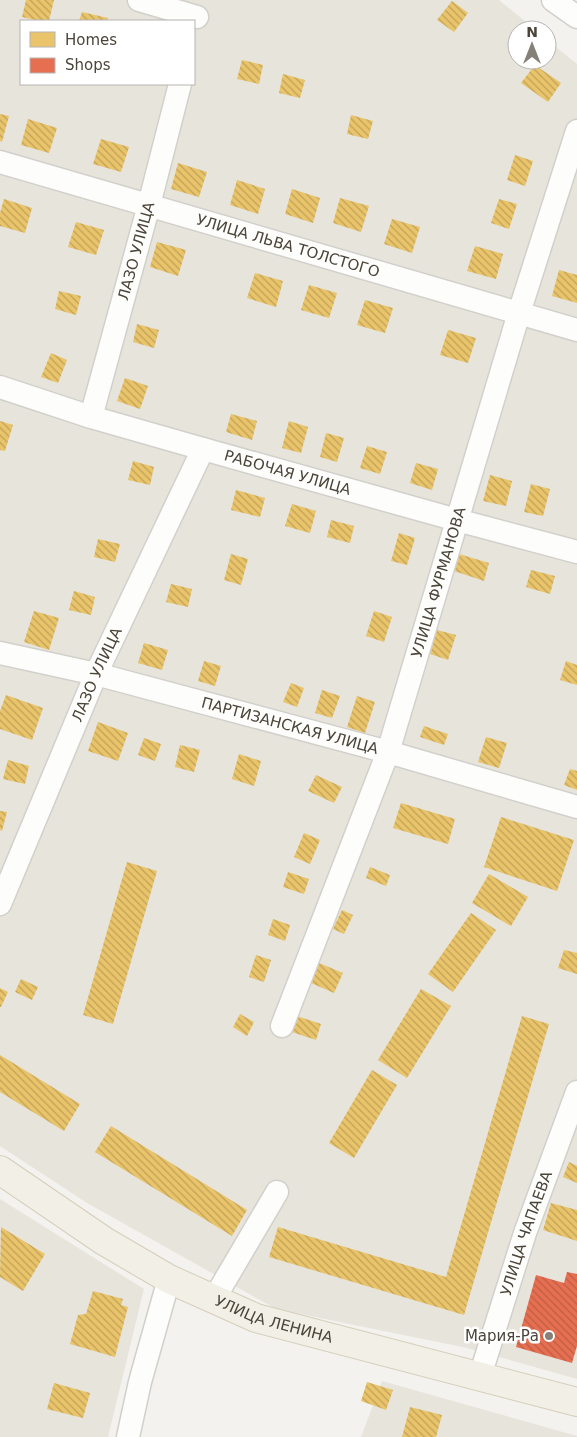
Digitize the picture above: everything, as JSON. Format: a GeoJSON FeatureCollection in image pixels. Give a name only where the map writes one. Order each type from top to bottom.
{"type":"FeatureCollection","features":[{"type":"Feature","properties":{"kind":"main road","name":"УЛИЦА ЛЕНИНА"},"geometry":{"type":"LineString","coordinates":[[0,1170],[104,1240],[169,1279],[256,1318],[577,1402]]}},
{"type":"Feature","properties":{"kind":"street"},"geometry":{"type":"LineString","coordinates":[[139,0],[197,15]]}},
{"type":"Feature","properties":{"kind":"street"},"geometry":{"type":"LineString","coordinates":[[553,0],[577,17]]}},
{"type":"Feature","properties":{"kind":"street","name":"ЛАЗО УЛИЦА"},"geometry":{"type":"LineString","coordinates":[[91,417],[150,206],[180,85]]}},
{"type":"Feature","properties":{"kind":"street","name":"УЛИЦА ФУРМАНОВА"},"geometry":{"type":"LineString","coordinates":[[282,1026],[388,752],[519,313],[577,131]]}},
{"type":"Feature","properties":{"kind":"street","name":"УЛИЦА ЛЬВА ТОЛСТОГО"},"geometry":{"type":"LineString","coordinates":[[0,162],[577,330]]}},
{"type":"Feature","properties":{"kind":"street","name":"РАБОЧАЯ УЛИЦА"},"geometry":{"type":"LineString","coordinates":[[0,388],[202,449],[577,552]]}},
{"type":"Feature","properties":{"kind":"street","name":"ЛАЗО УЛИЦА"},"geometry":{"type":"LineString","coordinates":[[0,904],[96,674],[202,449]]}},
{"type":"Feature","properties":{"kind":"street","name":"ПАРТИЗАНСКАЯ УЛИЦА"},"geometry":{"type":"LineString","coordinates":[[0,653],[96,674],[388,752],[577,807]]}},
{"type":"Feature","properties":{"kind":"street","name":"УЛИЦА ЧАПАЕВА"},"geometry":{"type":"LineString","coordinates":[[480,1376],[524,1233],[577,1092]]}},
{"type":"Feature","properties":{"kind":"street"},"geometry":{"type":"LineString","coordinates":[[214,1299],[277,1192]]}},
{"type":"Feature","properties":{"kind":"street"},"geometry":{"type":"LineString","coordinates":[[128,1437],[140,1382],[169,1279]]}},
{"type":"Feature","properties":{"kind":"shaded area"},"geometry":{"type":"Polygon","coordinates":[[[0,0],[499,0],[524,20],[507,20],[507,70],[557,70],[557,48],[577,64],[577,1379],[467,1348],[276,1309],[87,1203],[0,1146],[0,0]]]}},
{"type":"Feature","properties":{"kind":"shaded area"},"geometry":{"type":"Polygon","coordinates":[[[0,1199],[144,1289],[108,1437],[0,1437],[0,1199]]]}},
{"type":"Feature","properties":{"kind":"shaded area"},"geometry":{"type":"Polygon","coordinates":[[[382,1381],[577,1436],[577,1437],[361,1437],[382,1381]]]}},
{"type":"Feature","properties":{"kind":"building: Homes"},"geometry":{"type":"Polygon","coordinates":[[[26,0],[54,0],[49,20],[36,20],[22,17],[26,0]]]}},
{"type":"Feature","properties":{"kind":"building: Homes"},"geometry":{"type":"Polygon","coordinates":[[[452,1],[468,13],[454,32],[437,20],[452,1]]]}},
{"type":"Feature","properties":{"kind":"building: Homes"},"geometry":{"type":"Polygon","coordinates":[[[82,12],[108,18],[107,20],[79,20],[82,12]]]}},
{"type":"Feature","properties":{"kind":"building: Homes"},"geometry":{"type":"Polygon","coordinates":[[[242,60],[263,65],[259,84],[237,79],[242,60]]]}},
{"type":"Feature","properties":{"kind":"building: Homes"},"geometry":{"type":"Polygon","coordinates":[[[531,70],[542,70],[561,83],[548,102],[521,83],[531,70]]]}},
{"type":"Feature","properties":{"kind":"building: Homes"},"geometry":{"type":"Polygon","coordinates":[[[283,74],[305,80],[300,98],[279,93],[283,74]]]}},
{"type":"Feature","properties":{"kind":"building: Homes"},"geometry":{"type":"Polygon","coordinates":[[[0,114],[9,116],[2,142],[0,141],[0,114]]]}},
{"type":"Feature","properties":{"kind":"building: Homes"},"geometry":{"type":"Polygon","coordinates":[[[351,115],[373,121],[368,139],[347,134],[351,115]]]}},
{"type":"Feature","properties":{"kind":"building: Homes"},"geometry":{"type":"Polygon","coordinates":[[[28,119],[57,128],[49,153],[21,145],[28,119]]]}},
{"type":"Feature","properties":{"kind":"building: Homes"},"geometry":{"type":"Polygon","coordinates":[[[101,139],[129,147],[121,172],[93,164],[101,139]]]}},
{"type":"Feature","properties":{"kind":"building: Homes"},"geometry":{"type":"Polygon","coordinates":[[[515,155],[533,161],[525,186],[507,180],[515,155]]]}},
{"type":"Feature","properties":{"kind":"building: Homes"},"geometry":{"type":"Polygon","coordinates":[[[178,163],[207,172],[199,197],[171,189],[178,163]]]}},
{"type":"Feature","properties":{"kind":"building: Homes"},"geometry":{"type":"Polygon","coordinates":[[[237,180],[265,189],[258,214],[230,205],[237,180]]]}},
{"type":"Feature","properties":{"kind":"building: Homes"},"geometry":{"type":"Polygon","coordinates":[[[292,189],[320,198],[313,223],[285,214],[292,189]]]}},
{"type":"Feature","properties":{"kind":"building: Homes"},"geometry":{"type":"Polygon","coordinates":[[[340,198],[369,206],[361,232],[333,223],[340,198]]]}},
{"type":"Feature","properties":{"kind":"building: Homes"},"geometry":{"type":"Polygon","coordinates":[[[4,199],[32,208],[25,233],[0,226],[0,213],[4,199]]]}},
{"type":"Feature","properties":{"kind":"building: Homes"},"geometry":{"type":"Polygon","coordinates":[[[499,199],[517,204],[509,229],[491,223],[499,199]]]}},
{"type":"Feature","properties":{"kind":"building: Homes"},"geometry":{"type":"Polygon","coordinates":[[[392,219],[420,227],[412,253],[384,244],[392,219]]]}},
{"type":"Feature","properties":{"kind":"building: Homes"},"geometry":{"type":"Polygon","coordinates":[[[76,222],[104,230],[96,255],[68,247],[76,222]]]}},
{"type":"Feature","properties":{"kind":"building: Homes"},"geometry":{"type":"Polygon","coordinates":[[[157,242],[186,250],[178,276],[150,267],[157,242]]]}},
{"type":"Feature","properties":{"kind":"building: Homes"},"geometry":{"type":"Polygon","coordinates":[[[475,246],[503,254],[496,279],[467,271],[475,246]]]}},
{"type":"Feature","properties":{"kind":"building: Homes"},"geometry":{"type":"Polygon","coordinates":[[[559,270],[577,275],[577,303],[552,296],[559,270]]]}},
{"type":"Feature","properties":{"kind":"building: Homes"},"geometry":{"type":"Polygon","coordinates":[[[255,273],[283,281],[276,307],[247,298],[255,273]]]}},
{"type":"Feature","properties":{"kind":"building: Homes"},"geometry":{"type":"Polygon","coordinates":[[[309,285],[337,293],[329,318],[301,310],[309,285]]]}},
{"type":"Feature","properties":{"kind":"building: Homes"},"geometry":{"type":"Polygon","coordinates":[[[59,291],[81,296],[76,315],[55,309],[59,291]]]}},
{"type":"Feature","properties":{"kind":"building: Homes"},"geometry":{"type":"Polygon","coordinates":[[[365,300],[393,308],[385,333],[357,325],[365,300]]]}},
{"type":"Feature","properties":{"kind":"building: Homes"},"geometry":{"type":"Polygon","coordinates":[[[137,324],[159,330],[154,348],[133,342],[137,324]]]}},
{"type":"Feature","properties":{"kind":"building: Homes"},"geometry":{"type":"Polygon","coordinates":[[[448,330],[476,338],[468,363],[440,355],[448,330]]]}},
{"type":"Feature","properties":{"kind":"building: Homes"},"geometry":{"type":"Polygon","coordinates":[[[51,353],[67,360],[58,383],[41,377],[51,353]]]}},
{"type":"Feature","properties":{"kind":"building: Homes"},"geometry":{"type":"Polygon","coordinates":[[[125,378],[148,386],[140,409],[117,401],[125,378]]]}},
{"type":"Feature","properties":{"kind":"building: Homes"},"geometry":{"type":"Polygon","coordinates":[[[231,414],[257,421],[252,440],[226,432],[231,414]]]}},
{"type":"Feature","properties":{"kind":"building: Homes"},"geometry":{"type":"Polygon","coordinates":[[[0,421],[13,425],[5,451],[0,450],[0,421]]]}},
{"type":"Feature","properties":{"kind":"building: Homes"},"geometry":{"type":"Polygon","coordinates":[[[289,421],[308,427],[301,453],[282,448],[289,421]]]}},
{"type":"Feature","properties":{"kind":"building: Homes"},"geometry":{"type":"Polygon","coordinates":[[[326,433],[344,438],[337,462],[320,457],[326,433]]]}},
{"type":"Feature","properties":{"kind":"building: Homes"},"geometry":{"type":"Polygon","coordinates":[[[367,446],[387,452],[380,474],[360,468],[367,446]]]}},
{"type":"Feature","properties":{"kind":"building: Homes"},"geometry":{"type":"Polygon","coordinates":[[[133,461],[154,467],[150,485],[128,480],[133,461]]]}},
{"type":"Feature","properties":{"kind":"building: Homes"},"geometry":{"type":"Polygon","coordinates":[[[416,463],[438,469],[432,490],[410,483],[416,463]]]}},
{"type":"Feature","properties":{"kind":"building: Homes"},"geometry":{"type":"Polygon","coordinates":[[[490,475],[512,481],[506,506],[483,501],[490,475]]]}},
{"type":"Feature","properties":{"kind":"building: Homes"},"geometry":{"type":"Polygon","coordinates":[[[531,484],[550,489],[543,516],[524,512],[531,484]]]}},
{"type":"Feature","properties":{"kind":"building: Homes"},"geometry":{"type":"Polygon","coordinates":[[[236,490],[265,498],[260,517],[231,510],[236,490]]]}},
{"type":"Feature","properties":{"kind":"building: Homes"},"geometry":{"type":"Polygon","coordinates":[[[292,504],[316,511],[310,533],[285,526],[292,504]]]}},
{"type":"Feature","properties":{"kind":"building: Homes"},"geometry":{"type":"Polygon","coordinates":[[[331,520],[354,526],[350,543],[327,537],[331,520]]]}},
{"type":"Feature","properties":{"kind":"building: Homes"},"geometry":{"type":"Polygon","coordinates":[[[399,533],[415,538],[407,565],[391,561],[399,533]]]}},
{"type":"Feature","properties":{"kind":"building: Homes"},"geometry":{"type":"Polygon","coordinates":[[[98,539],[120,544],[115,562],[94,557],[98,539]]]}},
{"type":"Feature","properties":{"kind":"building: Homes"},"geometry":{"type":"Polygon","coordinates":[[[231,554],[248,559],[241,585],[224,580],[231,554]]]}},
{"type":"Feature","properties":{"kind":"building: Homes"},"geometry":{"type":"Polygon","coordinates":[[[459,554],[489,563],[484,581],[454,571],[459,554]]]}},
{"type":"Feature","properties":{"kind":"building: Homes"},"geometry":{"type":"Polygon","coordinates":[[[531,570],[555,576],[550,594],[526,587],[531,570]]]}},
{"type":"Feature","properties":{"kind":"building: Homes"},"geometry":{"type":"Polygon","coordinates":[[[171,584],[192,589],[188,607],[166,602],[171,584]]]}},
{"type":"Feature","properties":{"kind":"building: Homes"},"geometry":{"type":"Polygon","coordinates":[[[74,591],[95,597],[91,615],[69,610],[74,591]]]}},
{"type":"Feature","properties":{"kind":"building: Homes"},"geometry":{"type":"Polygon","coordinates":[[[34,611],[59,618],[49,650],[24,642],[34,611]]]}},
{"type":"Feature","properties":{"kind":"building: Homes"},"geometry":{"type":"Polygon","coordinates":[[[374,611],[392,617],[384,642],[366,636],[374,611]]]}},
{"type":"Feature","properties":{"kind":"building: Homes"},"geometry":{"type":"Polygon","coordinates":[[[437,630],[456,635],[448,660],[430,654],[437,630]]]}},
{"type":"Feature","properties":{"kind":"building: Homes"},"geometry":{"type":"Polygon","coordinates":[[[144,643],[168,650],[162,670],[138,663],[144,643]]]}},
{"type":"Feature","properties":{"kind":"building: Homes"},"geometry":{"type":"Polygon","coordinates":[[[204,661],[221,666],[215,686],[198,681],[204,661]]]}},
{"type":"Feature","properties":{"kind":"building: Homes"},"geometry":{"type":"Polygon","coordinates":[[[566,661],[577,665],[577,685],[560,680],[566,661]]]}},
{"type":"Feature","properties":{"kind":"building: Homes"},"geometry":{"type":"Polygon","coordinates":[[[291,683],[304,688],[297,707],[283,702],[291,683]]]}},
{"type":"Feature","properties":{"kind":"building: Homes"},"geometry":{"type":"Polygon","coordinates":[[[322,690],[340,696],[332,718],[315,713],[322,690]]]}},
{"type":"Feature","properties":{"kind":"building: Homes"},"geometry":{"type":"Polygon","coordinates":[[[6,695],[43,708],[32,740],[0,729],[0,711],[6,695]]]}},
{"type":"Feature","properties":{"kind":"building: Homes"},"geometry":{"type":"Polygon","coordinates":[[[357,696],[375,702],[365,733],[347,727],[357,696]]]}},
{"type":"Feature","properties":{"kind":"building: Homes"},"geometry":{"type":"Polygon","coordinates":[[[98,722],[128,733],[118,761],[88,751],[98,722]]]}},
{"type":"Feature","properties":{"kind":"building: Homes"},"geometry":{"type":"Polygon","coordinates":[[[424,726],[448,734],[444,745],[420,737],[424,726]]]}},
{"type":"Feature","properties":{"kind":"building: Homes"},"geometry":{"type":"Polygon","coordinates":[[[486,737],[507,743],[499,768],[478,762],[486,737]]]}},
{"type":"Feature","properties":{"kind":"building: Homes"},"geometry":{"type":"Polygon","coordinates":[[[144,738],[161,744],[155,761],[138,755],[144,738]]]}},
{"type":"Feature","properties":{"kind":"building: Homes"},"geometry":{"type":"Polygon","coordinates":[[[180,745],[200,750],[194,772],[175,767],[180,745]]]}},
{"type":"Feature","properties":{"kind":"building: Homes"},"geometry":{"type":"Polygon","coordinates":[[[239,754],[261,761],[254,786],[232,779],[239,754]]]}},
{"type":"Feature","properties":{"kind":"building: Homes"},"geometry":{"type":"Polygon","coordinates":[[[8,760],[29,766],[25,784],[3,779],[8,760]]]}},
{"type":"Feature","properties":{"kind":"building: Homes"},"geometry":{"type":"Polygon","coordinates":[[[570,769],[577,771],[577,790],[564,785],[570,769]]]}},
{"type":"Feature","properties":{"kind":"building: Homes"},"geometry":{"type":"Polygon","coordinates":[[[316,775],[342,787],[334,803],[308,791],[316,775]]]}},
{"type":"Feature","properties":{"kind":"building: Homes"},"geometry":{"type":"Polygon","coordinates":[[[401,803],[455,819],[448,844],[393,828],[401,803]]]}},
{"type":"Feature","properties":{"kind":"building: Homes"},"geometry":{"type":"Polygon","coordinates":[[[0,811],[7,812],[2,831],[0,830],[0,811]]]}},
{"type":"Feature","properties":{"kind":"building: Homes"},"geometry":{"type":"Polygon","coordinates":[[[501,817],[574,840],[557,891],[484,867],[501,817]]]}},
{"type":"Feature","properties":{"kind":"building: Homes"},"geometry":{"type":"Polygon","coordinates":[[[304,833],[320,840],[310,864],[294,857],[304,833]]]}},
{"type":"Feature","properties":{"kind":"building: Homes"},"geometry":{"type":"Polygon","coordinates":[[[127,862],[157,871],[113,1024],[83,1015],[127,862]]]}},
{"type":"Feature","properties":{"kind":"building: Homes"},"geometry":{"type":"Polygon","coordinates":[[[370,867],[390,875],[386,886],[366,878],[370,867]]]}},
{"type":"Feature","properties":{"kind":"building: Homes"},"geometry":{"type":"Polygon","coordinates":[[[288,872],[309,879],[304,894],[283,887],[288,872]]]}},
{"type":"Feature","properties":{"kind":"building: Homes"},"geometry":{"type":"Polygon","coordinates":[[[489,874],[528,897],[511,926],[472,903],[489,874]]]}},
{"type":"Feature","properties":{"kind":"building: Homes"},"geometry":{"type":"Polygon","coordinates":[[[342,910],[353,915],[344,934],[333,929],[342,910]]]}},
{"type":"Feature","properties":{"kind":"building: Homes"},"geometry":{"type":"Polygon","coordinates":[[[471,913],[496,930],[453,992],[428,974],[471,913]]]}},
{"type":"Feature","properties":{"kind":"building: Homes"},"geometry":{"type":"Polygon","coordinates":[[[273,919],[290,925],[285,941],[268,935],[273,919]]]}},
{"type":"Feature","properties":{"kind":"building: Homes"},"geometry":{"type":"Polygon","coordinates":[[[564,950],[577,953],[577,974],[558,968],[564,950]]]}},
{"type":"Feature","properties":{"kind":"building: Homes"},"geometry":{"type":"Polygon","coordinates":[[[256,955],[271,960],[264,982],[249,977],[256,955]]]}},
{"type":"Feature","properties":{"kind":"building: Homes"},"geometry":{"type":"Polygon","coordinates":[[[319,963],[343,973],[334,993],[311,983],[319,963]]]}},
{"type":"Feature","properties":{"kind":"building: Homes"},"geometry":{"type":"Polygon","coordinates":[[[21,979],[38,987],[32,1000],[15,992],[21,979]]]}},
{"type":"Feature","properties":{"kind":"building: Homes"},"geometry":{"type":"Polygon","coordinates":[[[0,988],[8,992],[1,1007],[0,1007],[0,988]]]}},
{"type":"Feature","properties":{"kind":"building: Homes"},"geometry":{"type":"Polygon","coordinates":[[[421,989],[451,1006],[407,1078],[378,1060],[421,989]]]}},
{"type":"Feature","properties":{"kind":"building: Homes"},"geometry":{"type":"Polygon","coordinates":[[[240,1014],[254,1022],[247,1036],[233,1027],[240,1014]]]}},
{"type":"Feature","properties":{"kind":"building: Homes"},"geometry":{"type":"Polygon","coordinates":[[[297,1016],[321,1024],[316,1040],[292,1032],[297,1016]]]}},
{"type":"Feature","properties":{"kind":"building: Homes"},"geometry":{"type":"Polygon","coordinates":[[[522,1016],[549,1024],[464,1315],[269,1257],[278,1227],[446,1277],[522,1016]]]}},
{"type":"Feature","properties":{"kind":"building: Homes"},"geometry":{"type":"Polygon","coordinates":[[[0,1055],[80,1104],[64,1131],[0,1092],[0,1055]]]}},
{"type":"Feature","properties":{"kind":"building: Homes"},"geometry":{"type":"Polygon","coordinates":[[[372,1070],[397,1085],[354,1158],[329,1143],[372,1070]]]}},
{"type":"Feature","properties":{"kind":"building: Homes"},"geometry":{"type":"Polygon","coordinates":[[[111,1126],[247,1210],[232,1236],[95,1152],[111,1126]]]}},
{"type":"Feature","properties":{"kind":"building: Homes"},"geometry":{"type":"Polygon","coordinates":[[[569,1162],[577,1166],[577,1183],[563,1177],[569,1162]]]}},
{"type":"Feature","properties":{"kind":"building: Homes"},"geometry":{"type":"Polygon","coordinates":[[[551,1203],[577,1210],[577,1241],[543,1230],[551,1203]]]}},
{"type":"Feature","properties":{"kind":"building: Homes"},"geometry":{"type":"Polygon","coordinates":[[[1,1227],[45,1254],[23,1291],[0,1277],[1,1227]]]}},
{"type":"Feature","properties":{"kind":"building: Homes"},"geometry":{"type":"Polygon","coordinates":[[[93,1291],[123,1299],[121,1305],[128,1307],[115,1357],[70,1344],[78,1315],[86,1314],[93,1291]]]}},
{"type":"Feature","properties":{"kind":"building: Homes"},"geometry":{"type":"Polygon","coordinates":[[[367,1382],[393,1390],[386,1410],[361,1401],[367,1382]]]}},
{"type":"Feature","properties":{"kind":"building: Homes"},"geometry":{"type":"Polygon","coordinates":[[[54,1383],[90,1393],[83,1418],[47,1409],[54,1383]]]}},
{"type":"Feature","properties":{"kind":"building: Homes"},"geometry":{"type":"Polygon","coordinates":[[[410,1407],[442,1415],[436,1437],[402,1437],[410,1407]]]}},
{"type":"Feature","properties":{"kind":"building: Shops"},"geometry":{"type":"Polygon","coordinates":[[[567,1272],[577,1274],[577,1346],[572,1363],[516,1347],[536,1275],[564,1283],[567,1272]]]}},
{"type":"Feature","properties":{"kind":"place","name":"Мария-Ра"},"geometry":{"type":"Point","coordinates":[549,1336]}}]}
